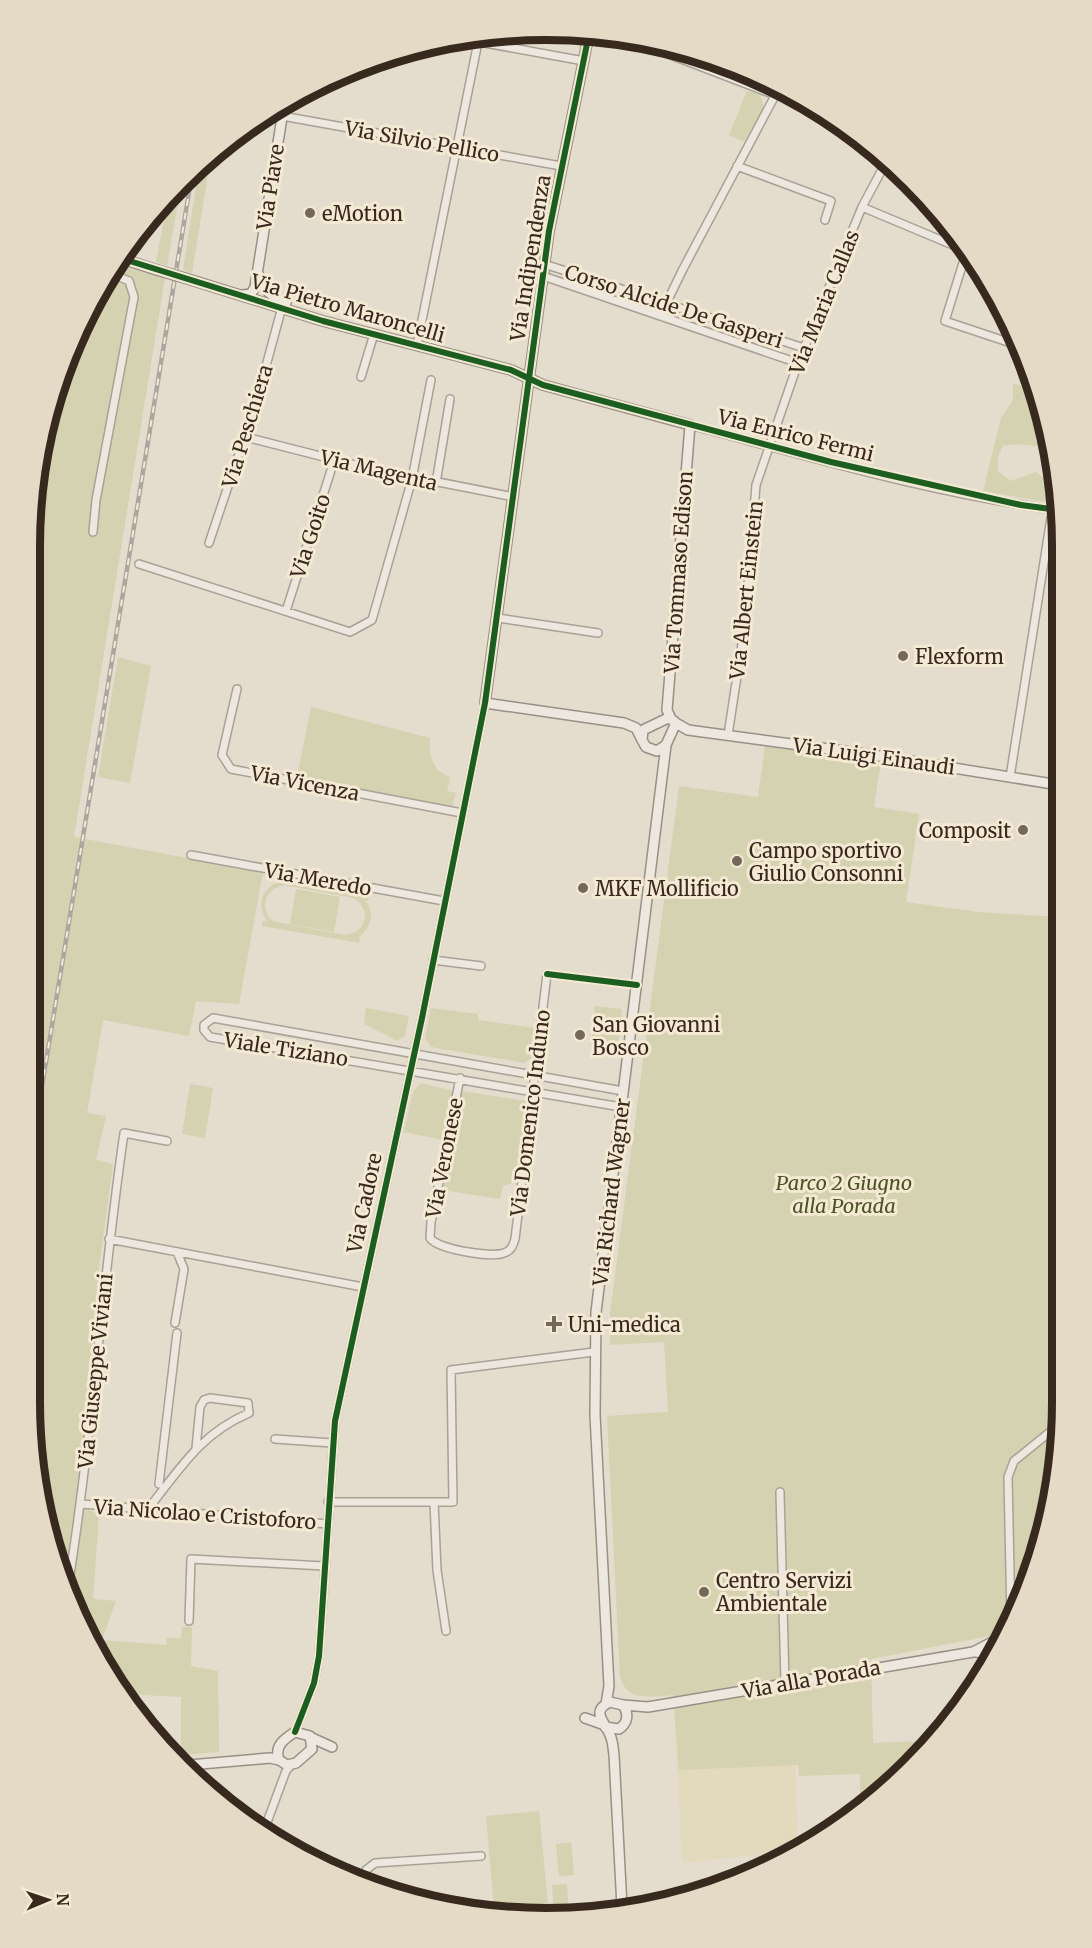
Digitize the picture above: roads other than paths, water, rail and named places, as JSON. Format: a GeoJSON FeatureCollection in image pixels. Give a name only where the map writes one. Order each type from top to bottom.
{"type":"FeatureCollection","features":[{"type":"Feature","properties":{"kind":"street","name":"Via Indipendenza"},"geometry":{"type":"LineString","coordinates":[[485,703],[544,264],[561,166],[588,43]]}},
{"type":"Feature","properties":{"kind":"street"},"geometry":{"type":"LineString","coordinates":[[490,44],[584,61]]}},
{"type":"Feature","properties":{"kind":"street"},"geometry":{"type":"LineString","coordinates":[[417,345],[477,45]]}},
{"type":"Feature","properties":{"kind":"street"},"geometry":{"type":"LineString","coordinates":[[683,60],[771,93]]}},
{"type":"Feature","properties":{"kind":"street"},"geometry":{"type":"LineString","coordinates":[[663,317],[666,304],[775,95]]}},
{"type":"Feature","properties":{"kind":"street","name":"Via Silvio Pellico"},"geometry":{"type":"LineString","coordinates":[[282,116],[561,166]]}},
{"type":"Feature","properties":{"kind":"street","name":"Via Piave"},"geometry":{"type":"LineString","coordinates":[[243,295],[251,294],[254,290],[282,116]]}},
{"type":"Feature","properties":{"kind":"street"},"geometry":{"type":"LineString","coordinates":[[737,166],[831,201],[825,220]]}},
{"type":"Feature","properties":{"kind":"street","name":"Via Maria Callas"},"geometry":{"type":"LineString","coordinates":[[771,446],[804,348],[862,207],[882,169]]}},
{"type":"Feature","properties":{"kind":"street"},"geometry":{"type":"LineString","coordinates":[[862,207],[952,245]]}},
{"type":"Feature","properties":{"kind":"street","name":"Via Pietro Maroncelli"},"geometry":{"type":"LineString","coordinates":[[129,261],[323,321],[511,370],[529,379]]}},
{"type":"Feature","properties":{"kind":"street"},"geometry":{"type":"LineString","coordinates":[[964,262],[945,321],[1008,342]]}},
{"type":"Feature","properties":{"kind":"street","name":"Corso Alcide De Gasperi"},"geometry":{"type":"LineString","coordinates":[[544,264],[804,348]]}},
{"type":"Feature","properties":{"kind":"street"},"geometry":{"type":"LineString","coordinates":[[232,292],[243,291],[249,287],[257,265]]}},
{"type":"Feature","properties":{"kind":"street","name":"Via Pietro Maroncelli"},"geometry":{"type":"LineString","coordinates":[[257,265],[259,277],[269,293],[323,321]]}},
{"type":"Feature","properties":{"kind":"street","name":"Corso Alcide De Gasperi"},"geometry":{"type":"LineString","coordinates":[[543,276],[798,363]]}},
{"type":"Feature","properties":{"kind":"street"},"geometry":{"type":"LineString","coordinates":[[93,532],[98,489],[134,297],[129,281],[119,277]]}},
{"type":"Feature","properties":{"kind":"street","name":"Via Peschiera"},"geometry":{"type":"LineString","coordinates":[[209,543],[246,436],[282,307]]}},
{"type":"Feature","properties":{"kind":"street"},"geometry":{"type":"LineString","coordinates":[[361,377],[374,334]]}},
{"type":"Feature","properties":{"kind":"street","name":"Via Enrico Fermi"},"geometry":{"type":"LineString","coordinates":[[529,379],[771,446],[991,499],[1050,509]]}},
{"type":"Feature","properties":{"kind":"street"},"geometry":{"type":"LineString","coordinates":[[139,564],[350,632],[372,620],[412,478],[431,380]]}},
{"type":"Feature","properties":{"kind":"street"},"geometry":{"type":"LineString","coordinates":[[436,483],[450,399]]}},
{"type":"Feature","properties":{"kind":"street","name":"Via Tommaso Edison"},"geometry":{"type":"LineString","coordinates":[[672,720],[668,710],[690,425]]}},
{"type":"Feature","properties":{"kind":"street","name":"Via Magenta"},"geometry":{"type":"LineString","coordinates":[[246,436],[412,478],[514,497]]}},
{"type":"Feature","properties":{"kind":"street","name":"Via Albert Einstein"},"geometry":{"type":"LineString","coordinates":[[728,735],[746,624],[756,485],[771,446]]}},
{"type":"Feature","properties":{"kind":"street","name":"Via Goito"},"geometry":{"type":"LineString","coordinates":[[286,611],[334,460]]}},
{"type":"Feature","properties":{"kind":"street"},"geometry":{"type":"LineString","coordinates":[[1010,777],[1050,521]]}},
{"type":"Feature","properties":{"kind":"street"},"geometry":{"type":"LineString","coordinates":[[498,618],[598,633]]}},
{"type":"Feature","properties":{"kind":"street","name":"Via Vicenza"},"geometry":{"type":"LineString","coordinates":[[237,689],[222,755],[231,768],[462,813]]}},
{"type":"Feature","properties":{"kind":"street"},"geometry":{"type":"LineString","coordinates":[[485,703],[624,723],[636,728],[656,760],[660,772]]}},
{"type":"Feature","properties":{"kind":"street","name":"Via Cadore"},"geometry":{"type":"LineString","coordinates":[[295,1732],[318,1668],[332,1443],[485,703]]}},
{"type":"Feature","properties":{"kind":"street"},"geometry":{"type":"LineString","coordinates":[[642,738],[647,726],[672,720]]}},
{"type":"Feature","properties":{"kind":"street","name":"Via Luigi Einaudi"},"geometry":{"type":"LineString","coordinates":[[672,720],[688,730],[873,755],[1052,785]]}},
{"type":"Feature","properties":{"kind":"street","name":"Via Richard Wagner"},"geometry":{"type":"LineString","coordinates":[[603,1707],[609,1686],[595,1415],[596,1312],[660,772],[666,744],[675,728],[672,720]]}},
{"type":"Feature","properties":{"kind":"street"},"geometry":{"type":"LineString","coordinates":[[647,748],[657,751],[675,735],[688,730]]}},
{"type":"Feature","properties":{"kind":"street","name":"Via Meredo"},"geometry":{"type":"LineString","coordinates":[[191,855],[444,901]]}},
{"type":"Feature","properties":{"kind":"street"},"geometry":{"type":"LineString","coordinates":[[433,960],[482,966]]}},
{"type":"Feature","properties":{"kind":"street","name":"Via Domenico Induno"},"geometry":{"type":"LineString","coordinates":[[510,1251],[515,1239],[547,974]]}},
{"type":"Feature","properties":{"kind":"street","name":"Viale Tiziano"},"geometry":{"type":"LineString","coordinates":[[621,1107],[210,1037],[204,1030],[204,1025],[213,1018],[623,1091]]}},
{"type":"Feature","properties":{"kind":"street","name":"Via Veronese"},"geometry":{"type":"LineString","coordinates":[[460,1078],[431,1222],[430,1238],[438,1246],[453,1249],[490,1255],[510,1251]]}},
{"type":"Feature","properties":{"kind":"street","name":"Via Giuseppe Viviani"},"geometry":{"type":"LineString","coordinates":[[70,1573],[82,1504],[109,1239],[124,1133],[167,1141]]}},
{"type":"Feature","properties":{"kind":"street"},"geometry":{"type":"LineString","coordinates":[[109,1239],[363,1287]]}},
{"type":"Feature","properties":{"kind":"street"},"geometry":{"type":"LineString","coordinates":[[175,1323],[184,1269],[177,1252]]}},
{"type":"Feature","properties":{"kind":"street"},"geometry":{"type":"LineString","coordinates":[[159,1484],[177,1334]]}},
{"type":"Feature","properties":{"kind":"street"},"geometry":{"type":"LineString","coordinates":[[328,1502],[453,1502],[452,1370],[594,1352]]}},
{"type":"Feature","properties":{"kind":"street"},"geometry":{"type":"LineString","coordinates":[[148,1509],[196,1448],[224,1423],[249,1413],[248,1403],[210,1398],[204,1400],[200,1407],[196,1448]]}},
{"type":"Feature","properties":{"kind":"street"},"geometry":{"type":"LineString","coordinates":[[1011,1600],[1008,1477],[1014,1461],[1050,1432]]}},
{"type":"Feature","properties":{"kind":"street"},"geometry":{"type":"LineString","coordinates":[[275,1439],[332,1443]]}},
{"type":"Feature","properties":{"kind":"street"},"geometry":{"type":"LineString","coordinates":[[161,1470],[172,1479]]}},
{"type":"Feature","properties":{"kind":"street"},"geometry":{"type":"LineString","coordinates":[[780,1492],[785,1683]]}},
{"type":"Feature","properties":{"kind":"street"},"geometry":{"type":"LineString","coordinates":[[434,1502],[437,1570],[446,1631]]}},
{"type":"Feature","properties":{"kind":"street","name":"Via Nicolao e Cristoforo"},"geometry":{"type":"LineString","coordinates":[[82,1504],[328,1524]]}},
{"type":"Feature","properties":{"kind":"street"},"geometry":{"type":"LineString","coordinates":[[189,1621],[191,1559],[324,1566]]}},
{"type":"Feature","properties":{"kind":"street","name":"Via alla Porada"},"geometry":{"type":"LineString","coordinates":[[973,1652],[990,1643]]}},
{"type":"Feature","properties":{"kind":"street","name":"Via alla Porada"},"geometry":{"type":"LineString","coordinates":[[621,1704],[648,1707],[973,1652],[985,1653]]}},
{"type":"Feature","properties":{"kind":"street","name":"Via Richard Wagner"},"geometry":{"type":"LineString","coordinates":[[609,1686],[621,1704]]}},
{"type":"Feature","properties":{"kind":"street"},"geometry":{"type":"LineString","coordinates":[[614,1755],[616,1738],[624,1724],[627,1713],[621,1704],[603,1707],[585,1718],[614,1730],[624,1724]]}},
{"type":"Feature","properties":{"kind":"street"},"geometry":{"type":"LineString","coordinates":[[603,1707],[603,1725],[612,1739],[614,1755],[622,1902]]}},
{"type":"Feature","properties":{"kind":"street","name":"Via alla Porada"},"geometry":{"type":"LineString","coordinates":[[624,1724],[648,1707]]}},
{"type":"Feature","properties":{"kind":"street","name":"Via Cadore"},"geometry":{"type":"LineString","coordinates":[[304,1712],[308,1735]]}},
{"type":"Feature","properties":{"kind":"street"},"geometry":{"type":"LineString","coordinates":[[195,1765],[254,1760],[284,1762],[332,1747],[308,1735],[295,1732],[268,1755],[254,1760]]}},
{"type":"Feature","properties":{"kind":"street"},"geometry":{"type":"LineString","coordinates":[[308,1735],[312,1743],[309,1754]]}},
{"type":"Feature","properties":{"kind":"street"},"geometry":{"type":"LineString","coordinates":[[267,1823],[281,1783],[284,1762],[279,1747]]}},
{"type":"Feature","properties":{"kind":"street"},"geometry":{"type":"LineString","coordinates":[[366,1874],[366,1870],[375,1863],[481,1856]]}},
{"type":"Feature","properties":{"kind":"railway"},"geometry":{"type":"LineString","coordinates":[[40,1098],[190,188]]}},
{"type":"Feature","properties":{"kind":"place","name":"eMotion"},"geometry":{"type":"Point","coordinates":[310,213]}},
{"type":"Feature","properties":{"kind":"place","name":"Flexform"},"geometry":{"type":"Point","coordinates":[903,656]}},
{"type":"Feature","properties":{"kind":"place","name":"Composit"},"geometry":{"type":"Point","coordinates":[1023,830]}},
{"type":"Feature","properties":{"kind":"place","name":"Campo sportivo Giulio Consonni"},"geometry":{"type":"Point","coordinates":[737,861]}},
{"type":"Feature","properties":{"kind":"place","name":"MKF Mollificio"},"geometry":{"type":"Point","coordinates":[583,888]}},
{"type":"Feature","properties":{"kind":"place","name":"San Giovanni Bosco"},"geometry":{"type":"Point","coordinates":[580,1035]}},
{"type":"Feature","properties":{"kind":"place","name":"Uni-medica"},"geometry":{"type":"Point","coordinates":[554,1324]}},
{"type":"Feature","properties":{"kind":"place","name":"Centro Servizi Ambientale"},"geometry":{"type":"Point","coordinates":[704,1592]}},
{"type":"Feature","properties":{"kind":"park label","name":"Parco 2 Giugno alla Porada"},"geometry":{"type":"Point","coordinates":[844,1194]}}]}
